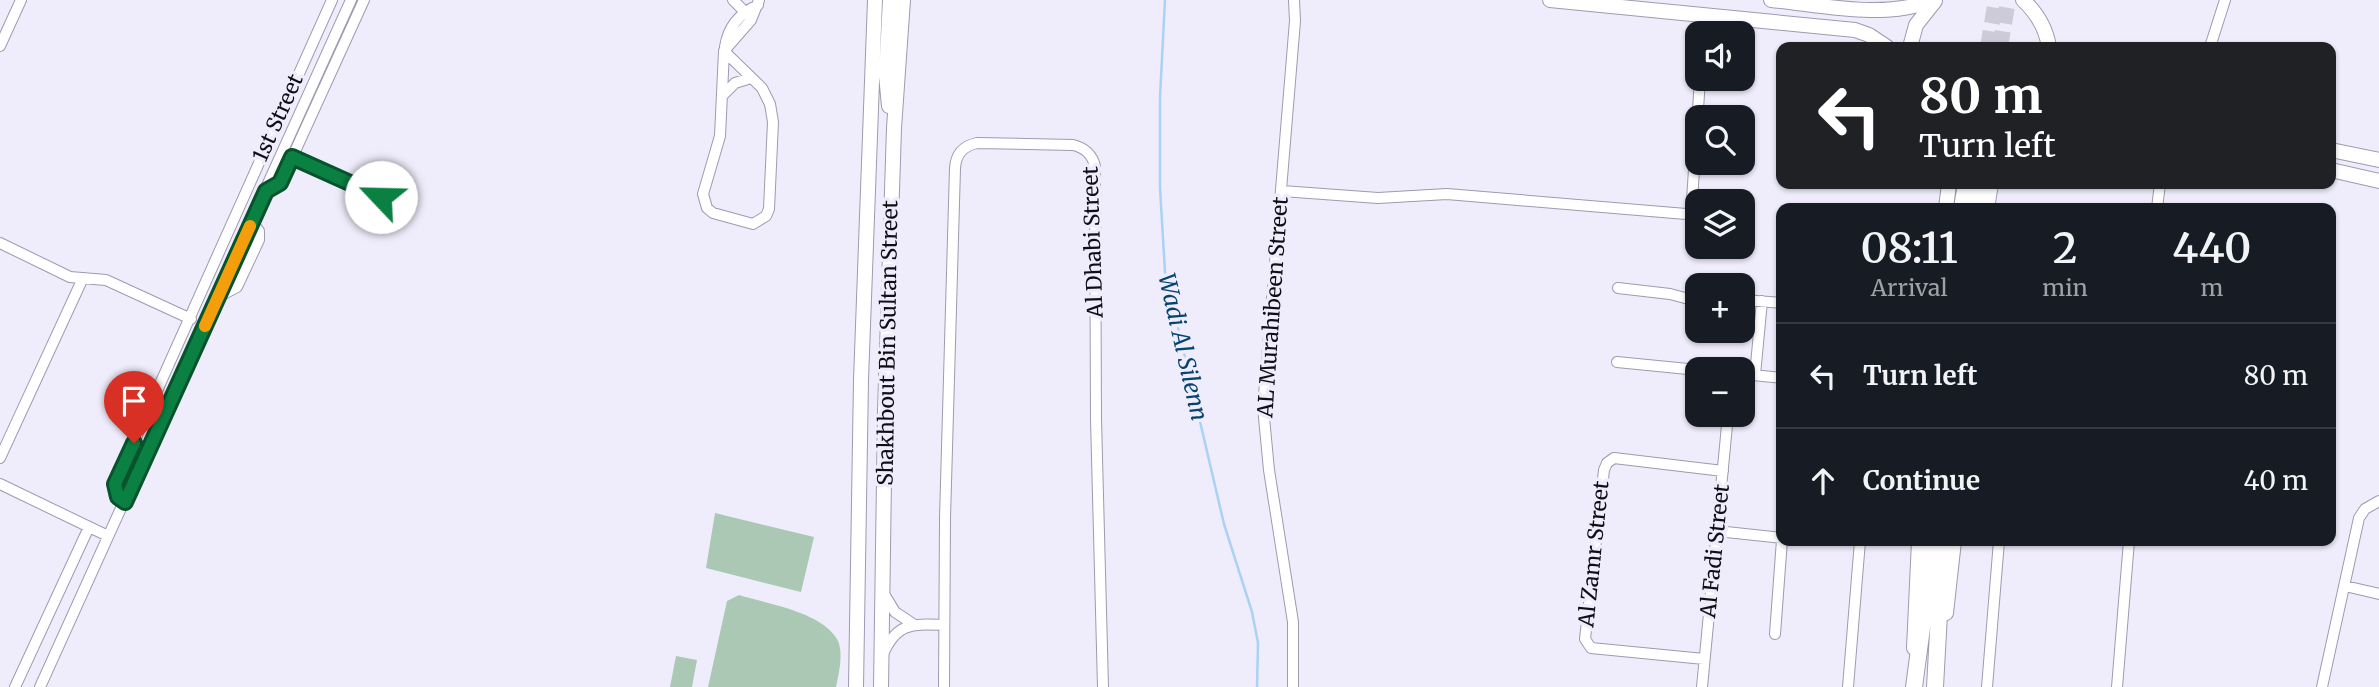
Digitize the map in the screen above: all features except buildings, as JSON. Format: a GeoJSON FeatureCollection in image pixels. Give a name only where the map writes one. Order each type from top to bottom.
{"type":"FeatureCollection","features":[{"type":"Feature","properties":{"kind":"highway"},"geometry":{"type":"LineString","coordinates":[[1915,682],[1929,546]]}},
{"type":"Feature","properties":{"kind":"highway"},"geometry":{"type":"LineString","coordinates":[[1935,683],[1944,546]]}},
{"type":"Feature","properties":{"kind":"main road"},"geometry":{"type":"LineString","coordinates":[[867,0],[873,28]]}},
{"type":"Feature","properties":{"kind":"main road","name":"Shakhbout Bin Sultan Street"},"geometry":{"type":"LineString","coordinates":[[856,687],[861,380],[875,0]]}},
{"type":"Feature","properties":{"kind":"main road"},"geometry":{"type":"LineString","coordinates":[[890,0],[886,75],[894,128]]}},
{"type":"Feature","properties":{"kind":"main road","name":"Shakhbout Bin Sultan Street"},"geometry":{"type":"LineString","coordinates":[[881,687],[885,411],[894,128],[903,0]]}},
{"type":"Feature","properties":{"kind":"main road"},"geometry":{"type":"LineString","coordinates":[[894,128],[903,91],[911,0]]}},
{"type":"Feature","properties":{"kind":"main road"},"geometry":{"type":"LineString","coordinates":[[1549,0],[1855,30],[1878,42]]}},
{"type":"Feature","properties":{"kind":"main road"},"geometry":{"type":"LineString","coordinates":[[1771,0],[1882,10],[1913,7],[1935,0]]}},
{"type":"Feature","properties":{"kind":"main road"},"geometry":{"type":"LineString","coordinates":[[1910,42],[1921,17],[1935,0]]}},
{"type":"Feature","properties":{"kind":"main road"},"geometry":{"type":"LineString","coordinates":[[2023,0],[2039,19]]}},
{"type":"Feature","properties":{"kind":"main road"},"geometry":{"type":"LineString","coordinates":[[2034,0],[2047,42]]}},
{"type":"Feature","properties":{"kind":"main road"},"geometry":{"type":"LineString","coordinates":[[2336,150],[2379,160]]}},
{"type":"Feature","properties":{"kind":"main road"},"geometry":{"type":"LineString","coordinates":[[2336,171],[2379,181]]}},
{"type":"Feature","properties":{"kind":"main road"},"geometry":{"type":"LineString","coordinates":[[1915,682],[1914,631],[1919,546]]}},
{"type":"Feature","properties":{"kind":"main road"},"geometry":{"type":"LineString","coordinates":[[1935,683],[1944,634],[1953,546]]}},
{"type":"Feature","properties":{"kind":"street"},"geometry":{"type":"LineString","coordinates":[[0,46],[4,27],[21,0]]}},
{"type":"Feature","properties":{"kind":"street","name":"1st Street"},"geometry":{"type":"LineString","coordinates":[[125,502],[118,497],[115,484],[332,0]]}},
{"type":"Feature","properties":{"kind":"street"},"geometry":{"type":"LineString","coordinates":[[40,687],[351,0]]}},
{"type":"Feature","properties":{"kind":"street"},"geometry":{"type":"LineString","coordinates":[[266,191],[280,183],[364,0]]}},
{"type":"Feature","properties":{"kind":"street"},"geometry":{"type":"LineString","coordinates":[[733,0],[745,12]]}},
{"type":"Feature","properties":{"kind":"street"},"geometry":{"type":"LineString","coordinates":[[2212,42],[2225,0]]}},
{"type":"Feature","properties":{"kind":"street"},"geometry":{"type":"LineString","coordinates":[[724,51],[766,96],[773,122],[769,208],[766,216],[753,224],[713,213],[704,201],[704,187],[720,136],[724,51],[732,26],[745,12],[759,3]]}},
{"type":"Feature","properties":{"kind":"street"},"geometry":{"type":"LineString","coordinates":[[724,51],[745,28],[759,3]]}},
{"type":"Feature","properties":{"kind":"street","name":"AL Murahibeen Street"},"geometry":{"type":"LineString","coordinates":[[1293,687],[1293,622],[1263,421],[1296,3]]}},
{"type":"Feature","properties":{"kind":"street"},"geometry":{"type":"LineString","coordinates":[[1704,21],[1705,14]]}},
{"type":"Feature","properties":{"kind":"street"},"geometry":{"type":"LineString","coordinates":[[723,95],[735,83],[751,78]]}},
{"type":"Feature","properties":{"kind":"street"},"geometry":{"type":"LineString","coordinates":[[1695,189],[1699,91]]}},
{"type":"Feature","properties":{"kind":"street","name":"Al Dhabi Street"},"geometry":{"type":"LineString","coordinates":[[944,687],[943,625],[956,160],[963,148],[977,143],[1080,147],[1090,154],[1095,166],[1096,419],[1103,687]]}},
{"type":"Feature","properties":{"kind":"street"},"geometry":{"type":"LineString","coordinates":[[292,157],[381,197]]}},
{"type":"Feature","properties":{"kind":"street"},"geometry":{"type":"LineString","coordinates":[[1282,191],[1378,198],[1447,194],[1685,214]]}},
{"type":"Feature","properties":{"kind":"street"},"geometry":{"type":"LineString","coordinates":[[0,243],[70,276],[106,280],[191,319]]}},
{"type":"Feature","properties":{"kind":"street"},"geometry":{"type":"LineString","coordinates":[[0,458],[83,278]]}},
{"type":"Feature","properties":{"kind":"street"},"geometry":{"type":"LineString","coordinates":[[1618,288],[1670,294],[1685,299]]}},
{"type":"Feature","properties":{"kind":"street"},"geometry":{"type":"LineString","coordinates":[[1755,301],[1776,302]]}},
{"type":"Feature","properties":{"kind":"street"},"geometry":{"type":"LineString","coordinates":[[1762,301],[1755,375],[1776,377]]}},
{"type":"Feature","properties":{"kind":"street"},"geometry":{"type":"LineString","coordinates":[[1617,362],[1685,369]]}},
{"type":"Feature","properties":{"kind":"street","name":"Al Fadi Street"},"geometry":{"type":"LineString","coordinates":[[1702,687],[1727,427]]}},
{"type":"Feature","properties":{"kind":"street","name":"Al Zamr Street"},"geometry":{"type":"LineString","coordinates":[[1704,659],[1591,648],[1585,639],[1604,470],[1607,463],[1614,458],[1723,471]]}},
{"type":"Feature","properties":{"kind":"street"},"geometry":{"type":"LineString","coordinates":[[0,484],[108,536]]}},
{"type":"Feature","properties":{"kind":"street"},"geometry":{"type":"LineString","coordinates":[[2322,687],[2361,513],[2379,501]]}},
{"type":"Feature","properties":{"kind":"street"},"geometry":{"type":"LineString","coordinates":[[15,687],[89,527]]}},
{"type":"Feature","properties":{"kind":"street"},"geometry":{"type":"LineString","coordinates":[[1717,531],[1776,538]]}},
{"type":"Feature","properties":{"kind":"street"},"geometry":{"type":"LineString","coordinates":[[1775,634],[1781,546]]}},
{"type":"Feature","properties":{"kind":"street"},"geometry":{"type":"LineString","coordinates":[[1848,687],[1860,546]]}},
{"type":"Feature","properties":{"kind":"street"},"geometry":{"type":"LineString","coordinates":[[1987,687],[1999,546]]}},
{"type":"Feature","properties":{"kind":"street"},"geometry":{"type":"LineString","coordinates":[[2117,687],[2129,546]]}},
{"type":"Feature","properties":{"kind":"street"},"geometry":{"type":"LineString","coordinates":[[2344,586],[2379,594]]}},
{"type":"Feature","properties":{"kind":"street"},"geometry":{"type":"LineString","coordinates":[[884,593],[895,612],[913,624]]}},
{"type":"Feature","properties":{"kind":"street"},"geometry":{"type":"LineString","coordinates":[[882,656],[901,629],[913,624],[943,625]]}},
{"type":"Feature","properties":{"kind":"green space"},"geometry":{"type":"Polygon","coordinates":[[[715,513],[814,537],[801,592],[706,568],[715,513]]]}},
{"type":"Feature","properties":{"kind":"green space"},"geometry":{"type":"Polygon","coordinates":[[[739,595],[793,610],[819,622],[829,630],[837,639],[840,650],[836,687],[708,687],[727,601],[739,595]]]}},
{"type":"Feature","properties":{"kind":"green space"},"geometry":{"type":"Polygon","coordinates":[[[676,656],[697,660],[692,687],[670,687],[676,656]]]}},
{"type":"Feature","properties":{"kind":"waterway","name":"Wadi Al Silenn"},"geometry":{"type":"LineString","coordinates":[[1165,0],[1160,97],[1160,188],[1165,272],[1224,524],[1252,612],[1258,643],[1257,687]]}},
{"type":"Feature","properties":{"kind":"tunnel"},"geometry":{"type":"LineString","coordinates":[[1989,42],[1996,0]]}},
{"type":"Feature","properties":{"kind":"tunnel"},"geometry":{"type":"LineString","coordinates":[[2001,42],[2008,0]]}},
{"type":"Feature","properties":{"kind":"slow traffic"},"geometry":{"type":"LineString","coordinates":[[205,326],[250,226]]}},
{"type":"Feature","properties":{"kind":"route"},"geometry":{"type":"LineString","coordinates":[[134,443],[115,484],[118,497],[125,502],[266,191],[280,183],[292,157],[381,197]]}}]}
